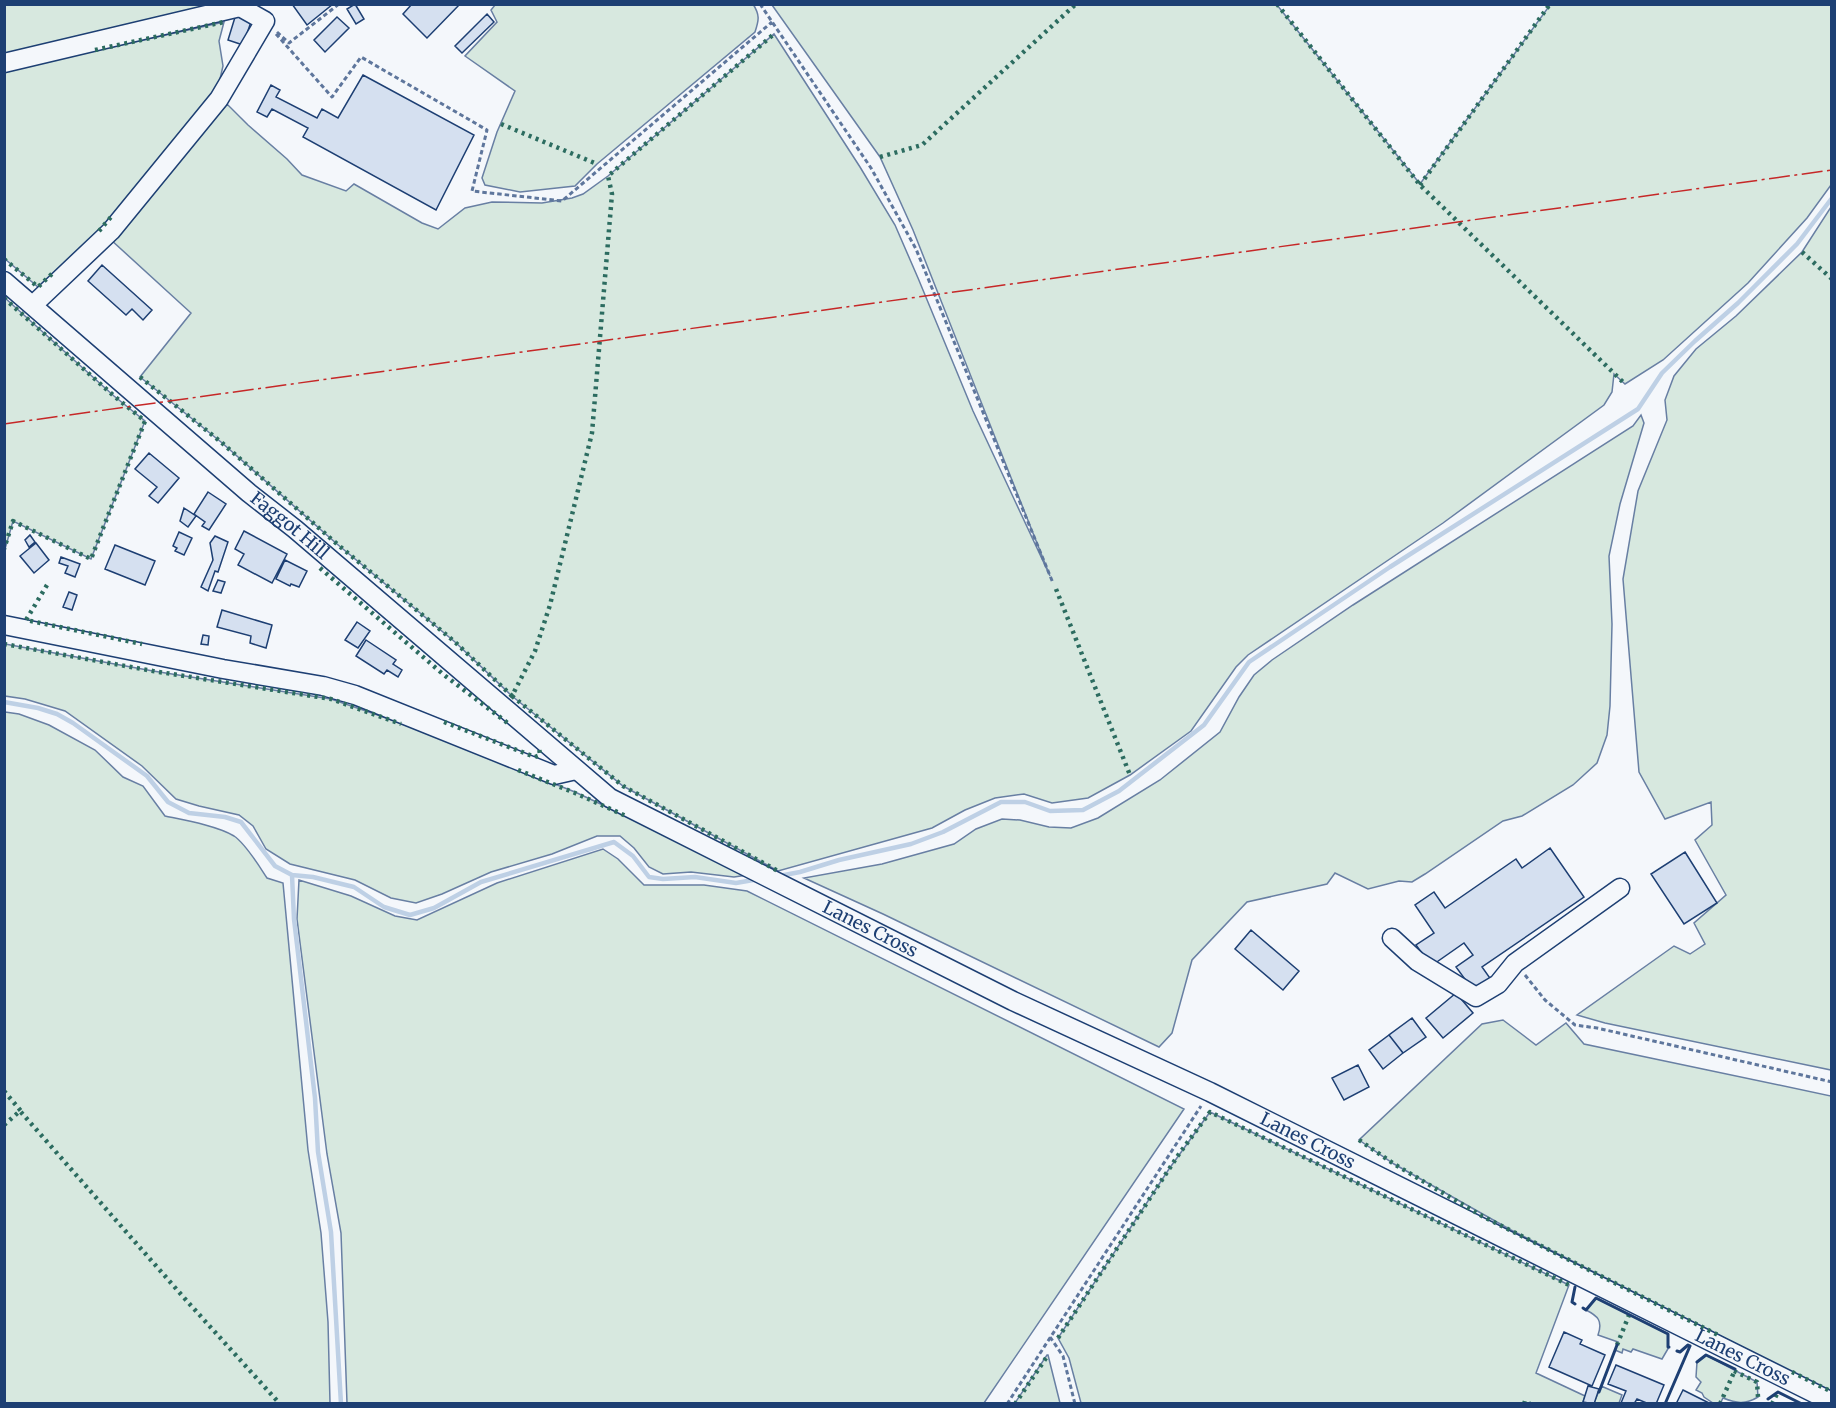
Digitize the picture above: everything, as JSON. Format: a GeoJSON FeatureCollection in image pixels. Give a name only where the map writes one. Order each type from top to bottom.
{"type":"FeatureCollection","features":[{"type":"Feature","properties":{"kind":"street"},"geometry":{"type":"LineString","coordinates":[[4,63],[240,7],[265,21],[219,99],[111,231],[33,305]]}},
{"type":"Feature","properties":{"kind":"street","name":"Faggot Hill"},"geometry":{"type":"LineString","coordinates":[[4,281],[249,493],[295,529],[576,770]]}},
{"type":"Feature","properties":{"kind":"street"},"geometry":{"type":"LineString","coordinates":[[4,625],[223,669],[323,686],[355,695],[555,775],[576,770]]}},
{"type":"Feature","properties":{"kind":"street","name":"Lanes Cross"},"geometry":{"type":"LineString","coordinates":[[576,770],[610,798],[755,872],[1013,1001],[1210,1092],[1832,1402]]}},
{"type":"Feature","properties":{"kind":"street"},"geometry":{"type":"LineString","coordinates":[[1392,938],[1417,961],[1476,997],[1498,984],[1515,963],[1620,888]]}},
{"type":"Feature","properties":{"kind":"path"},"geometry":{"type":"LineString","coordinates":[[265,21],[289,44],[339,4]]}},
{"type":"Feature","properties":{"kind":"path"},"geometry":{"type":"LineString","coordinates":[[760,4],[871,168],[916,249],[1053,583]]}},
{"type":"Feature","properties":{"kind":"path"},"geometry":{"type":"LineString","coordinates":[[265,21],[332,97],[361,57],[487,130],[472,191],[562,201],[771,22]]}},
{"type":"Feature","properties":{"kind":"path"},"geometry":{"type":"LineString","coordinates":[[1515,963],[1545,1000],[1575,1025],[1598,1028],[1832,1082]]}},
{"type":"Feature","properties":{"kind":"path"},"geometry":{"type":"LineString","coordinates":[[1007,1404],[1210,1092]]}},
{"type":"Feature","properties":{"kind":"path"},"geometry":{"type":"LineString","coordinates":[[1050,1337],[1063,1356],[1075,1404]]}},
{"type":"Feature","properties":{"kind":"shaded area"},"geometry":{"type":"Polygon","coordinates":[[[753,4],[758,18],[755,32],[597,164],[575,186],[520,192],[485,185],[482,178],[497,132],[515,91],[465,56],[497,22],[491,10],[495,5],[753,4]]]}},
{"type":"Feature","properties":{"kind":"shaded area"},"geometry":{"type":"Polygon","coordinates":[[[5,5],[228,5],[5,56],[5,5]]]}},
{"type":"Feature","properties":{"kind":"shaded area"},"geometry":{"type":"Polygon","coordinates":[[[772,5],[1277,5],[1420,184],[1550,5],[1831,5],[1831,185],[1807,218],[1748,283],[1663,360],[1625,384],[1614,374],[1612,392],[1604,405],[1443,523],[1248,655],[1236,667],[1191,731],[1130,775],[1088,798],[1052,803],[1024,794],[995,798],[965,810],[932,828],[778,871],[623,786],[512,696],[455,642],[337,544],[221,442],[140,377],[191,313],[110,239],[227,104],[302,175],[346,191],[354,184],[422,223],[438,229],[465,208],[492,202],[542,203],[572,198],[583,194],[608,176],[774,34],[895,225],[973,411],[1050,576],[913,230],[880,157],[772,5]]]}},
{"type":"Feature","properties":{"kind":"shaded area"},"geometry":{"type":"Polygon","coordinates":[[[224,22],[219,41],[223,66],[217,92],[158,165],[85,246],[38,287],[5,259],[4,71],[224,22]]]}},
{"type":"Feature","properties":{"kind":"shaded area"},"geometry":{"type":"Polygon","coordinates":[[[1831,207],[1831,1070],[1605,1023],[1577,1015],[1674,946],[1690,954],[1705,944],[1694,923],[1726,895],[1695,840],[1712,825],[1711,802],[1665,819],[1639,772],[1623,579],[1638,491],[1667,420],[1665,400],[1674,376],[1696,349],[1736,316],[1802,252],[1831,207]]]}},
{"type":"Feature","properties":{"kind":"shaded area"},"geometry":{"type":"Polygon","coordinates":[[[5,298],[145,421],[91,559],[13,521],[5,549],[5,298]]]}},
{"type":"Feature","properties":{"kind":"shaded area"},"geometry":{"type":"Polygon","coordinates":[[[1641,415],[1644,423],[1620,504],[1609,556],[1612,624],[1610,706],[1607,735],[1597,763],[1573,785],[1522,816],[1503,821],[1412,882],[1399,881],[1368,889],[1335,873],[1327,884],[1247,902],[1192,960],[1172,1033],[1159,1047],[804,878],[882,864],[954,844],[976,829],[1002,819],[1020,820],[1049,827],[1071,828],[1098,818],[1160,780],[1220,732],[1254,675],[1272,660],[1353,605],[1633,426],[1641,415]]]}},
{"type":"Feature","properties":{"kind":"shaded area"},"geometry":{"type":"Polygon","coordinates":[[[5,644],[153,671],[331,699],[398,722],[575,792],[747,875],[734,877],[691,872],[663,874],[649,867],[634,848],[620,836],[597,836],[552,854],[491,872],[416,903],[391,898],[355,880],[290,864],[266,849],[253,826],[239,815],[176,799],[142,766],[65,711],[25,699],[5,696],[5,644]]]}},
{"type":"Feature","properties":{"kind":"shaded area"},"geometry":{"type":"Polygon","coordinates":[[[5,712],[19,714],[49,725],[95,750],[123,777],[143,786],[165,816],[227,832],[248,850],[267,878],[283,883],[308,1150],[321,1233],[328,1322],[330,1403],[5,1403],[5,712]]]}},
{"type":"Feature","properties":{"kind":"shaded area"},"geometry":{"type":"Polygon","coordinates":[[[603,849],[618,859],[644,885],[704,885],[747,891],[1184,1109],[984,1403],[347,1403],[341,1233],[327,1154],[297,919],[299,880],[351,896],[395,916],[417,920],[497,883],[603,849]]]}},
{"type":"Feature","properties":{"kind":"shaded area"},"geometry":{"type":"Polygon","coordinates":[[[1503,1020],[1536,1045],[1566,1023],[1584,1044],[1831,1096],[1831,1392],[1511,1230],[1394,1164],[1359,1140],[1482,1024],[1503,1020]]]}},
{"type":"Feature","properties":{"kind":"shaded area"},"geometry":{"type":"Polygon","coordinates":[[[1210,1112],[1569,1285],[1536,1373],[1585,1396],[1583,1402],[1588,1403],[1081,1403],[1069,1358],[1058,1338],[1169,1169],[1210,1112]]]}},
{"type":"Feature","properties":{"kind":"shaded area"},"geometry":{"type":"Polygon","coordinates":[[[1596,1298],[1668,1334],[1669,1347],[1662,1359],[1633,1349],[1631,1352],[1623,1349],[1622,1353],[1615,1350],[1618,1342],[1598,1335],[1600,1323],[1594,1314],[1586,1310],[1596,1298]]]}},
{"type":"Feature","properties":{"kind":"shaded area"},"geometry":{"type":"Polygon","coordinates":[[[1047,1355],[1060,1403],[1015,1403],[1047,1355]]]}},
{"type":"Feature","properties":{"kind":"shaded area"},"geometry":{"type":"Polygon","coordinates":[[[1706,1355],[1757,1382],[1758,1397],[1740,1402],[1723,1398],[1720,1404],[1713,1403],[1704,1397],[1696,1390],[1701,1382],[1696,1377],[1697,1362],[1706,1355]]]}},
{"type":"Feature","properties":{"kind":"shaded area"},"geometry":{"type":"Polygon","coordinates":[[[1601,1386],[1622,1395],[1619,1403],[1594,1403],[1601,1386]]]}},
{"type":"Feature","properties":{"kind":"building"},"geometry":{"type":"Polygon","coordinates":[[[292,4],[333,4],[307,25],[292,4]]]}},
{"type":"Feature","properties":{"kind":"building"},"geometry":{"type":"Polygon","coordinates":[[[355,4],[364,19],[356,24],[347,9],[355,4]]]}},
{"type":"Feature","properties":{"kind":"building"},"geometry":{"type":"Polygon","coordinates":[[[412,4],[460,4],[427,38],[403,14],[412,4]]]}},
{"type":"Feature","properties":{"kind":"building"},"geometry":{"type":"Polygon","coordinates":[[[236,14],[252,19],[243,45],[228,40],[236,14]]]}},
{"type":"Feature","properties":{"kind":"building"},"geometry":{"type":"Polygon","coordinates":[[[487,14],[494,22],[462,53],[455,46],[487,14]]]}},
{"type":"Feature","properties":{"kind":"building"},"geometry":{"type":"Polygon","coordinates":[[[337,17],[349,28],[325,52],[314,40],[337,17]]]}},
{"type":"Feature","properties":{"kind":"building"},"geometry":{"type":"Polygon","coordinates":[[[363,75],[474,135],[436,210],[303,137],[308,128],[272,109],[267,117],[257,112],[271,85],[280,90],[276,97],[317,118],[322,109],[338,118],[363,75]]]}},
{"type":"Feature","properties":{"kind":"building"},"geometry":{"type":"Polygon","coordinates":[[[102,265],[152,310],[143,320],[132,309],[126,315],[88,281],[102,265]]]}},
{"type":"Feature","properties":{"kind":"building"},"geometry":{"type":"Polygon","coordinates":[[[149,453],[179,478],[158,503],[149,496],[157,487],[135,469],[149,453]]]}},
{"type":"Feature","properties":{"kind":"building"},"geometry":{"type":"Polygon","coordinates":[[[208,492],[226,504],[209,530],[202,526],[205,522],[194,514],[208,492]]]}},
{"type":"Feature","properties":{"kind":"building"},"geometry":{"type":"Polygon","coordinates":[[[184,508],[196,516],[188,527],[180,521],[184,508]]]}},
{"type":"Feature","properties":{"kind":"building"},"geometry":{"type":"Polygon","coordinates":[[[244,531],[287,554],[272,583],[238,565],[244,554],[235,549],[244,531]]]}},
{"type":"Feature","properties":{"kind":"building"},"geometry":{"type":"Polygon","coordinates":[[[179,532],[192,538],[184,555],[175,551],[177,548],[173,546],[179,532]]]}},
{"type":"Feature","properties":{"kind":"building"},"geometry":{"type":"Polygon","coordinates":[[[30,535],[35,542],[29,547],[25,540],[30,535]]]}},
{"type":"Feature","properties":{"kind":"building"},"geometry":{"type":"Polygon","coordinates":[[[215,536],[228,542],[218,572],[215,571],[208,591],[201,587],[213,560],[210,543],[215,536]]]}},
{"type":"Feature","properties":{"kind":"building"},"geometry":{"type":"Polygon","coordinates":[[[36,543],[49,560],[34,573],[20,556],[36,543]]]}},
{"type":"Feature","properties":{"kind":"building"},"geometry":{"type":"Polygon","coordinates":[[[115,545],[155,561],[145,585],[105,569],[115,545]]]}},
{"type":"Feature","properties":{"kind":"building"},"geometry":{"type":"Polygon","coordinates":[[[61,557],[80,564],[75,577],[65,573],[68,566],[59,563],[61,557]]]}},
{"type":"Feature","properties":{"kind":"building"},"geometry":{"type":"Polygon","coordinates":[[[285,560],[307,571],[299,587],[291,584],[290,586],[276,579],[285,560]]]}},
{"type":"Feature","properties":{"kind":"building"},"geometry":{"type":"Polygon","coordinates":[[[218,580],[225,582],[221,593],[213,591],[218,580]]]}},
{"type":"Feature","properties":{"kind":"building"},"geometry":{"type":"Polygon","coordinates":[[[69,592],[77,595],[72,610],[63,607],[69,592]]]}},
{"type":"Feature","properties":{"kind":"building"},"geometry":{"type":"Polygon","coordinates":[[[222,610],[272,625],[266,648],[250,643],[251,636],[217,627],[222,610]]]}},
{"type":"Feature","properties":{"kind":"building"},"geometry":{"type":"Polygon","coordinates":[[[357,622],[370,631],[358,648],[345,640],[357,622]]]}},
{"type":"Feature","properties":{"kind":"building"},"geometry":{"type":"Polygon","coordinates":[[[203,635],[209,636],[208,645],[201,644],[203,635]]]}},
{"type":"Feature","properties":{"kind":"building"},"geometry":{"type":"Polygon","coordinates":[[[366,640],[396,660],[393,664],[402,670],[398,677],[387,670],[384,674],[356,656],[366,640]]]}},
{"type":"Feature","properties":{"kind":"building"},"geometry":{"type":"Polygon","coordinates":[[[1550,848],[1584,897],[1482,967],[1492,981],[1475,993],[1456,967],[1473,955],[1464,943],[1431,966],[1416,945],[1434,933],[1415,905],[1434,892],[1445,908],[1516,859],[1522,868],[1550,848]]]}},
{"type":"Feature","properties":{"kind":"building"},"geometry":{"type":"Polygon","coordinates":[[[1685,852],[1717,903],[1684,924],[1651,874],[1685,852]]]}},
{"type":"Feature","properties":{"kind":"building"},"geometry":{"type":"Polygon","coordinates":[[[1251,930],[1299,971],[1283,990],[1235,949],[1251,930]]]}},
{"type":"Feature","properties":{"kind":"building"},"geometry":{"type":"Polygon","coordinates":[[[1456,993],[1473,1013],[1443,1038],[1426,1018],[1456,993]]]}},
{"type":"Feature","properties":{"kind":"building"},"geometry":{"type":"Polygon","coordinates":[[[1412,1018],[1426,1037],[1403,1053],[1389,1035],[1412,1018]]]}},
{"type":"Feature","properties":{"kind":"building"},"geometry":{"type":"Polygon","coordinates":[[[1389,1035],[1403,1053],[1383,1069],[1369,1050],[1389,1035]]]}},
{"type":"Feature","properties":{"kind":"building"},"geometry":{"type":"Polygon","coordinates":[[[1358,1065],[1369,1087],[1344,1100],[1332,1078],[1358,1065]]]}},
{"type":"Feature","properties":{"kind":"building"},"geometry":{"type":"Polygon","coordinates":[[[1564,1332],[1582,1340],[1580,1344],[1605,1355],[1592,1386],[1549,1367],[1564,1332]]]}},
{"type":"Feature","properties":{"kind":"building"},"geometry":{"type":"Polygon","coordinates":[[[1616,1365],[1664,1385],[1656,1404],[1637,1399],[1634,1404],[1621,1403],[1626,1391],[1608,1384],[1616,1365]]]}},
{"type":"Feature","properties":{"kind":"building"},"geometry":{"type":"Polygon","coordinates":[[[1588,1386],[1599,1389],[1594,1404],[1583,1402],[1588,1386]]]}},
{"type":"Feature","properties":{"kind":"building"},"geometry":{"type":"Polygon","coordinates":[[[1683,1390],[1711,1404],[1676,1404],[1683,1390]]]}},
{"type":"Feature","properties":{"kind":"waterway"},"geometry":{"type":"LineString","coordinates":[[779,876],[911,844],[943,832],[1001,802],[1025,802],[1050,811],[1083,810],[1119,791],[1204,725],[1249,662],[1390,567],[1638,409],[1662,373],[1738,303],[1797,244],[1832,198]]}},
{"type":"Feature","properties":{"kind":"waterway"},"geometry":{"type":"LineString","coordinates":[[4,702],[38,708],[57,714],[73,723],[147,776],[168,802],[189,813],[225,817],[241,822],[275,866],[292,875],[313,877],[354,887],[384,907],[410,915],[434,908],[481,882],[614,842],[633,856],[649,877],[663,879],[695,877],[736,883],[759,879]]}},
{"type":"Feature","properties":{"kind":"waterway"},"geometry":{"type":"LineString","coordinates":[[292,875],[294,919],[315,1098],[318,1152],[331,1232],[341,1404]]}},
{"type":"Feature","properties":{"kind":"hedge"},"geometry":{"type":"LineString","coordinates":[[880,157],[922,145],[1076,4]]}},
{"type":"Feature","properties":{"kind":"hedge"},"geometry":{"type":"LineString","coordinates":[[1277,4],[1420,185],[1625,384]]}},
{"type":"Feature","properties":{"kind":"hedge"},"geometry":{"type":"LineString","coordinates":[[1420,185],[1550,4]]}},
{"type":"Feature","properties":{"kind":"hedge"},"geometry":{"type":"LineString","coordinates":[[95,50],[224,22]]}},
{"type":"Feature","properties":{"kind":"hedge"},"geometry":{"type":"LineString","coordinates":[[140,377],[221,442],[337,544],[455,642],[512,696],[535,651],[550,605],[592,433],[612,194],[608,176],[774,34]]}},
{"type":"Feature","properties":{"kind":"hedge"},"geometry":{"type":"LineString","coordinates":[[501,124],[597,164]]}},
{"type":"Feature","properties":{"kind":"hedge"},"geometry":{"type":"LineString","coordinates":[[99,231],[111,217]]}},
{"type":"Feature","properties":{"kind":"hedge"},"geometry":{"type":"LineString","coordinates":[[1802,252],[1832,279]]}},
{"type":"Feature","properties":{"kind":"hedge"},"geometry":{"type":"LineString","coordinates":[[4,259],[38,287],[55,271]]}},
{"type":"Feature","properties":{"kind":"hedge"},"geometry":{"type":"LineString","coordinates":[[4,298],[145,421],[91,559],[13,521],[4,549]]}},
{"type":"Feature","properties":{"kind":"hedge"},"geometry":{"type":"LineString","coordinates":[[320,568],[444,675],[509,724]]}},
{"type":"Feature","properties":{"kind":"hedge"},"geometry":{"type":"LineString","coordinates":[[47,585],[26,620],[142,644]]}},
{"type":"Feature","properties":{"kind":"hedge"},"geometry":{"type":"LineString","coordinates":[[1056,589],[1130,775]]}},
{"type":"Feature","properties":{"kind":"hedge"},"geometry":{"type":"LineString","coordinates":[[4,644],[153,671],[331,699],[401,724]]}},
{"type":"Feature","properties":{"kind":"hedge"},"geometry":{"type":"LineString","coordinates":[[512,696],[623,786],[778,871]]}},
{"type":"Feature","properties":{"kind":"hedge"},"geometry":{"type":"LineString","coordinates":[[444,722],[535,757],[540,755],[539,747]]}},
{"type":"Feature","properties":{"kind":"hedge"},"geometry":{"type":"LineString","coordinates":[[518,770],[626,816]]}},
{"type":"Feature","properties":{"kind":"hedge"},"geometry":{"type":"LineString","coordinates":[[4,1091],[21,1111]]}},
{"type":"Feature","properties":{"kind":"hedge"},"geometry":{"type":"LineString","coordinates":[[4,1125],[20,1111],[280,1404]]}},
{"type":"Feature","properties":{"kind":"hedge"},"geometry":{"type":"LineString","coordinates":[[1058,1338],[1179,1154],[1210,1112],[1569,1285]]}},
{"type":"Feature","properties":{"kind":"hedge"},"geometry":{"type":"LineString","coordinates":[[1359,1140],[1394,1164],[1482,1216],[1720,1336]]}},
{"type":"Feature","properties":{"kind":"hedge"},"geometry":{"type":"LineString","coordinates":[[1617,1345],[1629,1315]]}},
{"type":"Feature","properties":{"kind":"hedge"},"geometry":{"type":"LineString","coordinates":[[1015,1404],[1048,1355]]}},
{"type":"Feature","properties":{"kind":"hedge"},"geometry":{"type":"LineString","coordinates":[[1720,1404],[1735,1370]]}},
{"type":"Feature","properties":{"kind":"hedge"},"geometry":{"type":"LineString","coordinates":[[1734,1371],[1757,1382],[1758,1397]]}},
{"type":"Feature","properties":{"kind":"hedge"},"geometry":{"type":"LineString","coordinates":[[1792,1372],[1832,1392]]}},
{"type":"Feature","properties":{"kind":"hedge"},"geometry":{"type":"LineString","coordinates":[[1772,1404],[1778,1392]]}},
{"type":"Feature","properties":{"kind":"hedge"},"geometry":{"type":"LineString","coordinates":[[1524,1404],[1525,1401],[1530,1404]]}},
{"type":"Feature","properties":{"kind":"wall"},"geometry":{"type":"LineString","coordinates":[[1575,1287],[1572,1302],[1575,1304]]}},
{"type":"Feature","properties":{"kind":"wall"},"geometry":{"type":"LineString","coordinates":[[1583,1308],[1586,1310],[1596,1298],[1668,1334],[1669,1347]]}},
{"type":"Feature","properties":{"kind":"wall"},"geometry":{"type":"LineString","coordinates":[[1599,1392],[1617,1345]]}},
{"type":"Feature","properties":{"kind":"wall"},"geometry":{"type":"LineString","coordinates":[[1677,1351],[1680,1352],[1688,1345],[1690,1346]]}},
{"type":"Feature","properties":{"kind":"wall"},"geometry":{"type":"LineString","coordinates":[[1665,1404],[1690,1346]]}},
{"type":"Feature","properties":{"kind":"wall"},"geometry":{"type":"LineString","coordinates":[[1697,1362],[1706,1355],[1735,1369]]}},
{"type":"Feature","properties":{"kind":"wall"},"geometry":{"type":"LineString","coordinates":[[1768,1399],[1778,1392],[1802,1404]]}},
{"type":"Feature","properties":{"kind":"power"},"geometry":{"type":"LineString","coordinates":[[4,424],[1832,170]]}}]}
